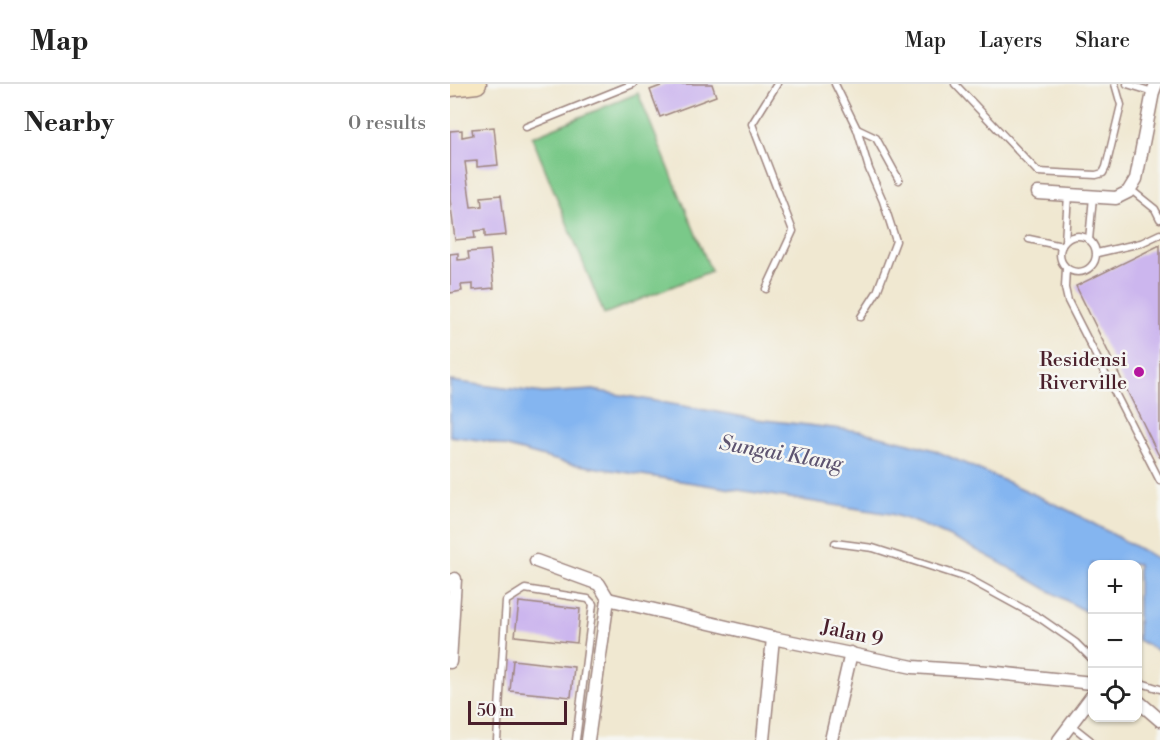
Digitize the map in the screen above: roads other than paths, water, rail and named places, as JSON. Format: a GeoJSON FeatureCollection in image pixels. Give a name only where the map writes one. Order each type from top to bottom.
{"type":"FeatureCollection","features":[{"type":"Feature","properties":{"kind":"main road"},"geometry":{"type":"LineString","coordinates":[[450,87],[477,84]]}},
{"type":"Feature","properties":{"kind":"street"},"geometry":{"type":"LineString","coordinates":[[1038,193],[1116,198],[1123,196],[1136,179],[1154,88]]}},
{"type":"Feature","properties":{"kind":"street"},"geometry":{"type":"LineString","coordinates":[[536,561],[599,584],[608,599],[588,740]]}},
{"type":"Feature","properties":{"kind":"street"},"geometry":{"type":"LineString","coordinates":[[450,662],[455,579]]}},
{"type":"Feature","properties":{"kind":"street","name":"Jalan 9"},"geometry":{"type":"LineString","coordinates":[[608,599],[773,638],[913,667],[988,672],[1088,684]]}},
{"type":"Feature","properties":{"kind":"street"},"geometry":{"type":"LineString","coordinates":[[763,740],[773,638]]}},
{"type":"Feature","properties":{"kind":"street"},"geometry":{"type":"LineString","coordinates":[[831,740],[851,653]]}},
{"type":"Feature","properties":{"kind":"street"},"geometry":{"type":"LineString","coordinates":[[1059,740],[1088,702]]}},
{"type":"Feature","properties":{"kind":"street"},"geometry":{"type":"LineString","coordinates":[[1142,705],[1160,720]]}},
{"type":"Feature","properties":{"kind":"lane"},"geometry":{"type":"LineString","coordinates":[[526,127],[633,84]]}},
{"type":"Feature","properties":{"kind":"lane"},"geometry":{"type":"LineString","coordinates":[[766,290],[793,231],[752,124],[777,84]]}},
{"type":"Feature","properties":{"kind":"lane"},"geometry":{"type":"LineString","coordinates":[[835,84],[857,129],[869,169],[883,201],[896,241],[877,292],[861,317]]}},
{"type":"Feature","properties":{"kind":"lane"},"geometry":{"type":"LineString","coordinates":[[955,84],[1038,172],[1096,174],[1102,173],[1106,167],[1118,120],[1121,105],[1115,84]]}},
{"type":"Feature","properties":{"kind":"lane"},"geometry":{"type":"LineString","coordinates":[[1127,84],[1154,88]]}},
{"type":"Feature","properties":{"kind":"lane"},"geometry":{"type":"LineString","coordinates":[[857,129],[876,138],[899,180]]}},
{"type":"Feature","properties":{"kind":"lane"},"geometry":{"type":"LineString","coordinates":[[1130,189],[1155,209],[1160,219]]}},
{"type":"Feature","properties":{"kind":"lane"},"geometry":{"type":"LineString","coordinates":[[1029,239],[1064,244],[1076,236],[1082,236],[1089,240],[1097,253],[1093,265],[1084,272],[1072,271],[1066,268],[1060,258],[1064,244],[1068,195]]}},
{"type":"Feature","properties":{"kind":"lane"},"geometry":{"type":"LineString","coordinates":[[1089,240],[1093,196]]}},
{"type":"Feature","properties":{"kind":"lane"},"geometry":{"type":"LineString","coordinates":[[1097,253],[1140,243],[1160,234]]}},
{"type":"Feature","properties":{"kind":"lane"},"geometry":{"type":"LineString","coordinates":[[1066,268],[1065,288],[1068,301],[1160,481]]}},
{"type":"Feature","properties":{"kind":"lane"},"geometry":{"type":"LineString","coordinates":[[835,543],[873,548],[967,578],[1040,618],[1076,643],[1088,655]]}},
{"type":"Feature","properties":{"kind":"lane"},"geometry":{"type":"LineString","coordinates":[[497,740],[506,601],[525,589],[588,599],[593,603],[576,740]]}},
{"type":"Feature","properties":{"kind":"lane"},"geometry":{"type":"LineString","coordinates":[[1142,684],[1160,689]]}},
{"type":"Feature","properties":{"kind":"lane"},"geometry":{"type":"LineString","coordinates":[[1071,725],[1090,740]]}},
{"type":"Feature","properties":{"kind":"water","name":"Sungai Klang"},"geometry":{"type":"Polygon","coordinates":[[[450,381],[543,393],[593,390],[756,419],[859,431],[934,450],[1072,512],[1160,560],[1160,652],[1142,642],[1142,560],[1088,560],[1088,613],[969,546],[918,523],[891,514],[566,463],[486,441],[450,436],[450,381]]]}},
{"type":"Feature","properties":{"kind":"place","name":"Residensi Riverville"},"geometry":{"type":"Point","coordinates":[1139,372]}}]}
